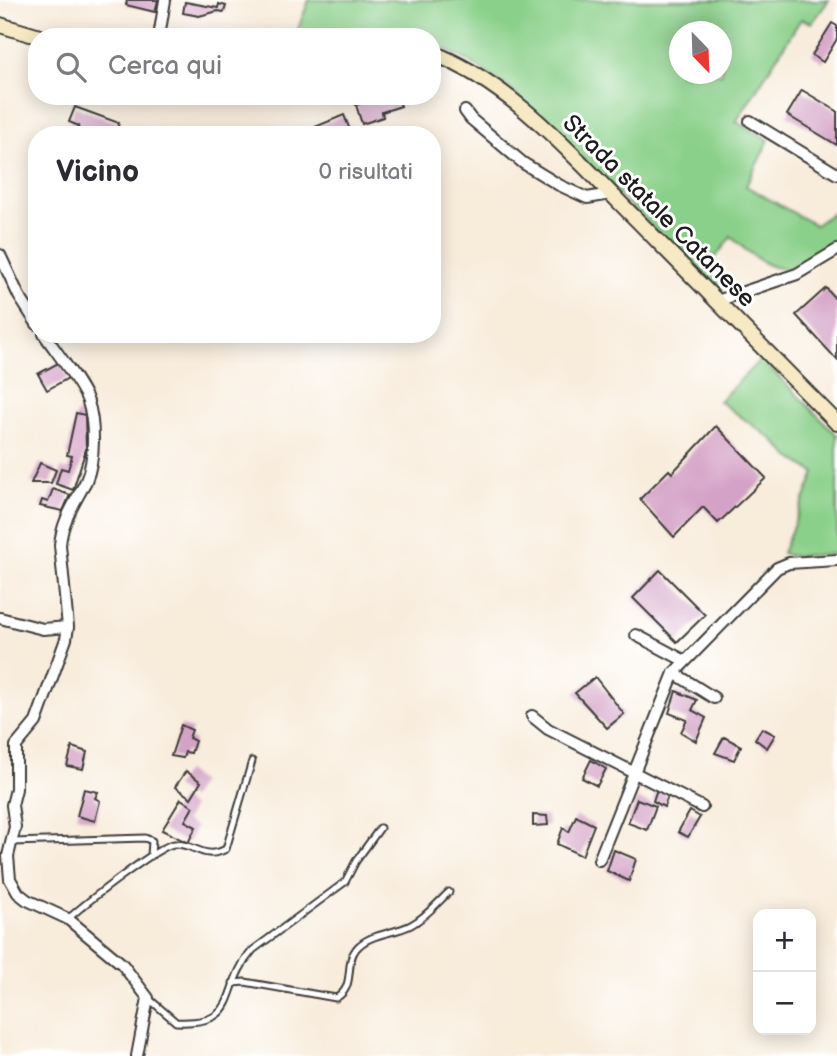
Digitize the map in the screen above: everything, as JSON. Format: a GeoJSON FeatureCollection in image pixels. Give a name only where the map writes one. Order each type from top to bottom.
{"type":"FeatureCollection","features":[{"type":"Feature","properties":{"kind":"main road"},"geometry":{"type":"LineString","coordinates":[[0,25],[28,33]]}},
{"type":"Feature","properties":{"kind":"main road","name":"Strada statale Catanese"},"geometry":{"type":"LineString","coordinates":[[441,57],[468,69],[506,96],[556,140],[837,423]]}},
{"type":"Feature","properties":{"kind":"street"},"geometry":{"type":"LineString","coordinates":[[160,28],[165,0]]}},
{"type":"Feature","properties":{"kind":"street"},"geometry":{"type":"LineString","coordinates":[[466,111],[471,119],[523,163],[559,185],[587,198],[611,194]]}},
{"type":"Feature","properties":{"kind":"street"},"geometry":{"type":"LineString","coordinates":[[750,121],[837,174]]}},
{"type":"Feature","properties":{"kind":"street"},"geometry":{"type":"LineString","coordinates":[[717,301],[797,274],[837,250]]}},
{"type":"Feature","properties":{"kind":"street"},"geometry":{"type":"LineString","coordinates":[[0,255],[28,310]]}},
{"type":"Feature","properties":{"kind":"street"},"geometry":{"type":"LineString","coordinates":[[50,343],[88,400],[94,447],[87,478],[64,520],[61,533],[68,627],[66,639],[36,722],[16,746],[16,789],[12,805],[15,827],[8,856],[9,879],[19,893],[40,908],[68,919],[122,964],[148,998],[137,1056]]}},
{"type":"Feature","properties":{"kind":"street"},"geometry":{"type":"LineString","coordinates":[[599,860],[674,673],[777,568],[789,563],[837,560]]}},
{"type":"Feature","properties":{"kind":"street"},"geometry":{"type":"LineString","coordinates":[[0,618],[43,629],[68,627]]}},
{"type":"Feature","properties":{"kind":"street"},"geometry":{"type":"LineString","coordinates":[[636,635],[685,661]]}},
{"type":"Feature","properties":{"kind":"street"},"geometry":{"type":"LineString","coordinates":[[674,673],[714,698]]}},
{"type":"Feature","properties":{"kind":"street"},"geometry":{"type":"LineString","coordinates":[[532,716],[548,729],[702,807]]}},
{"type":"Feature","properties":{"kind":"lane"},"geometry":{"type":"LineString","coordinates":[[68,919],[151,856],[175,844],[212,855],[226,849],[252,761]]}},
{"type":"Feature","properties":{"kind":"lane"},"geometry":{"type":"LineString","coordinates":[[148,998],[176,1022],[210,1020],[219,1014],[225,1006],[237,970],[253,950],[345,883],[356,861],[380,828]]}},
{"type":"Feature","properties":{"kind":"lane"},"geometry":{"type":"LineString","coordinates":[[12,842],[145,838],[152,841],[151,856]]}},
{"type":"Feature","properties":{"kind":"lane"},"geometry":{"type":"LineString","coordinates":[[233,983],[245,982],[337,998],[343,995],[347,987],[353,953],[357,947],[376,936],[412,924],[449,892]]}},
{"type":"Feature","properties":{"kind":"green space"},"geometry":{"type":"Polygon","coordinates":[[[309,0],[829,0],[812,23],[801,19],[736,122],[769,140],[746,186],[815,225],[837,210],[837,242],[806,262],[782,268],[760,260],[731,237],[711,263],[726,286],[716,289],[511,90],[469,61],[441,47],[441,28],[298,28],[309,0]]]}},
{"type":"Feature","properties":{"kind":"green space"},"geometry":{"type":"Polygon","coordinates":[[[761,359],[837,435],[837,554],[793,556],[782,553],[815,473],[790,457],[772,439],[719,401],[761,359]]]}},
{"type":"Feature","properties":{"kind":"building"},"geometry":{"type":"Polygon","coordinates":[[[127,0],[158,0],[155,12],[126,5],[127,0]]]}},
{"type":"Feature","properties":{"kind":"building"},"geometry":{"type":"Polygon","coordinates":[[[185,2],[218,8],[219,4],[226,6],[224,12],[199,16],[183,13],[185,2]]]}},
{"type":"Feature","properties":{"kind":"building"},"geometry":{"type":"Polygon","coordinates":[[[832,23],[837,26],[837,39],[823,62],[812,55],[832,23]]]}},
{"type":"Feature","properties":{"kind":"building"},"geometry":{"type":"Polygon","coordinates":[[[802,90],[837,111],[837,145],[787,115],[802,90]]]}},
{"type":"Feature","properties":{"kind":"building"},"geometry":{"type":"Polygon","coordinates":[[[356,105],[401,105],[382,112],[383,117],[362,124],[356,105]]]}},
{"type":"Feature","properties":{"kind":"building"},"geometry":{"type":"Polygon","coordinates":[[[75,107],[119,123],[118,126],[79,126],[69,122],[75,107]]]}},
{"type":"Feature","properties":{"kind":"building"},"geometry":{"type":"Polygon","coordinates":[[[344,115],[348,126],[317,126],[344,115]]]}},
{"type":"Feature","properties":{"kind":"building"},"geometry":{"type":"Polygon","coordinates":[[[826,288],[837,301],[837,360],[796,315],[826,288]]]}},
{"type":"Feature","properties":{"kind":"building"},"geometry":{"type":"Polygon","coordinates":[[[60,362],[68,378],[47,390],[38,374],[60,362]]]}},
{"type":"Feature","properties":{"kind":"building"},"geometry":{"type":"Polygon","coordinates":[[[76,413],[85,415],[86,449],[73,490],[56,484],[61,468],[68,470],[72,456],[67,455],[76,413]]]}},
{"type":"Feature","properties":{"kind":"building"},"geometry":{"type":"Polygon","coordinates":[[[716,426],[766,478],[718,523],[703,507],[674,537],[640,499],[669,470],[672,473],[716,426]]]}},
{"type":"Feature","properties":{"kind":"building"},"geometry":{"type":"Polygon","coordinates":[[[40,463],[56,470],[51,483],[31,483],[40,463]]]}},
{"type":"Feature","properties":{"kind":"building"},"geometry":{"type":"Polygon","coordinates":[[[53,489],[70,495],[63,511],[40,506],[42,500],[48,502],[53,489]]]}},
{"type":"Feature","properties":{"kind":"building"},"geometry":{"type":"Polygon","coordinates":[[[660,570],[705,615],[677,642],[633,598],[660,570]]]}},
{"type":"Feature","properties":{"kind":"building"},"geometry":{"type":"Polygon","coordinates":[[[595,677],[624,714],[607,728],[575,693],[595,677]]]}},
{"type":"Feature","properties":{"kind":"building"},"geometry":{"type":"Polygon","coordinates":[[[676,691],[697,700],[692,710],[706,718],[696,741],[681,732],[687,720],[669,713],[676,691]]]}},
{"type":"Feature","properties":{"kind":"building"},"geometry":{"type":"Polygon","coordinates":[[[181,725],[192,730],[189,738],[195,741],[191,753],[185,752],[183,758],[171,756],[181,725]]]}},
{"type":"Feature","properties":{"kind":"building"},"geometry":{"type":"Polygon","coordinates":[[[762,728],[775,735],[767,748],[755,739],[762,728]]]}},
{"type":"Feature","properties":{"kind":"building"},"geometry":{"type":"Polygon","coordinates":[[[724,737],[741,746],[734,760],[715,753],[724,737]]]}},
{"type":"Feature","properties":{"kind":"building"},"geometry":{"type":"Polygon","coordinates":[[[72,747],[87,752],[83,769],[67,766],[72,747]]]}},
{"type":"Feature","properties":{"kind":"building"},"geometry":{"type":"Polygon","coordinates":[[[591,760],[606,769],[597,786],[582,778],[591,760]]]}},
{"type":"Feature","properties":{"kind":"building"},"geometry":{"type":"Polygon","coordinates":[[[186,771],[201,782],[191,798],[175,787],[186,771]]]}},
{"type":"Feature","properties":{"kind":"building"},"geometry":{"type":"Polygon","coordinates":[[[84,789],[98,792],[95,798],[100,801],[95,821],[77,816],[84,789]]]}},
{"type":"Feature","properties":{"kind":"building"},"geometry":{"type":"Polygon","coordinates":[[[657,789],[668,796],[664,807],[653,801],[657,789]]]}},
{"type":"Feature","properties":{"kind":"building"},"geometry":{"type":"Polygon","coordinates":[[[181,799],[193,807],[185,821],[196,827],[188,843],[162,830],[181,799]]]}},
{"type":"Feature","properties":{"kind":"building"},"geometry":{"type":"Polygon","coordinates":[[[637,799],[656,806],[647,830],[628,823],[637,799]]]}},
{"type":"Feature","properties":{"kind":"building"},"geometry":{"type":"Polygon","coordinates":[[[690,811],[700,817],[688,837],[678,832],[690,811]]]}},
{"type":"Feature","properties":{"kind":"building"},"geometry":{"type":"Polygon","coordinates":[[[533,815],[547,816],[548,825],[533,826],[533,815]]]}},
{"type":"Feature","properties":{"kind":"building"},"geometry":{"type":"Polygon","coordinates":[[[576,816],[594,825],[582,856],[557,844],[563,828],[569,832],[576,816]]]}},
{"type":"Feature","properties":{"kind":"building"},"geometry":{"type":"Polygon","coordinates":[[[614,850],[636,859],[629,881],[607,871],[614,850]]]}}]}
